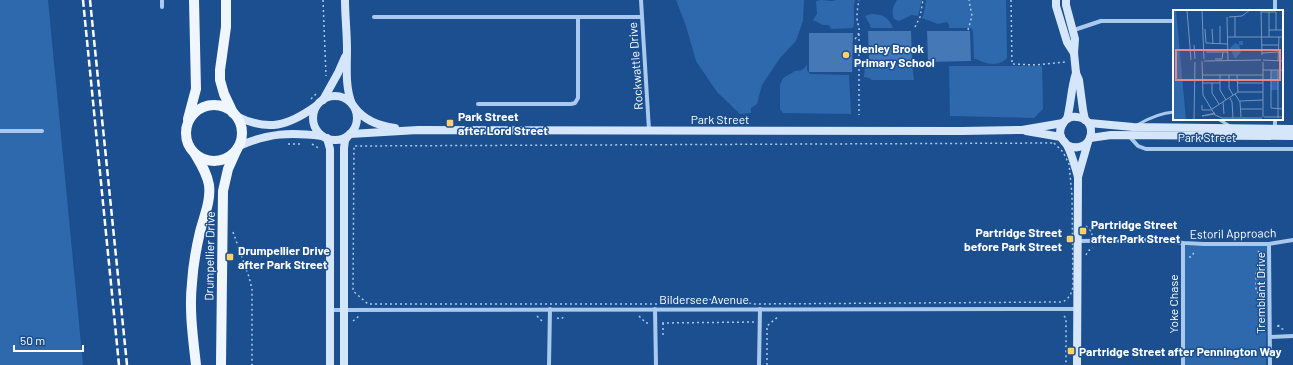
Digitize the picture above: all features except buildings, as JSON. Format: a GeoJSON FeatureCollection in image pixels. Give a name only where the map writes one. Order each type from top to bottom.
{"type":"FeatureCollection","features":[{"type":"Feature","properties":{"kind":"main road"},"geometry":{"type":"LineString","coordinates":[[194,0],[196,89],[187,125],[187,141],[191,150],[195,154],[206,160],[219,161],[230,156],[238,148],[242,137],[240,124],[224,94],[220,80],[226,27],[226,0]]}},
{"type":"Feature","properties":{"kind":"main road"},"geometry":{"type":"LineString","coordinates":[[187,125],[193,114],[207,106],[220,106],[226,108],[235,115]]}},
{"type":"Feature","properties":{"kind":"main road","name":"Drumpellier Drive"},"geometry":{"type":"LineString","coordinates":[[221,365],[223,191],[226,176],[238,148]]}},
{"type":"Feature","properties":{"kind":"main road","name":"Drumpellier Drive"},"geometry":{"type":"LineString","coordinates":[[195,154],[205,172],[209,192],[208,205],[195,256],[192,286],[192,320],[196,365]]}},
{"type":"Feature","properties":{"kind":"street"},"geometry":{"type":"LineString","coordinates":[[162,0],[162,7]]}},
{"type":"Feature","properties":{"kind":"street"},"geometry":{"type":"LineString","coordinates":[[344,365],[344,140],[354,128],[356,121],[356,114],[349,98],[346,76],[347,49],[345,0]]}},
{"type":"Feature","properties":{"kind":"street","name":"Rockwattle Drive"},"geometry":{"type":"LineString","coordinates":[[641,0],[649,131]]}},
{"type":"Feature","properties":{"kind":"street"},"geometry":{"type":"LineString","coordinates":[[1056,0],[1056,6],[1067,42],[1074,53]]}},
{"type":"Feature","properties":{"kind":"street"},"geometry":{"type":"LineString","coordinates":[[1066,0],[1066,5],[1074,30],[1076,73],[1079,80],[1083,110],[1087,122],[1091,128],[1078,177],[1077,365]]}},
{"type":"Feature","properties":{"kind":"street"},"geometry":{"type":"LineString","coordinates":[[374,17],[642,17]]}},
{"type":"Feature","properties":{"kind":"street"},"geometry":{"type":"LineString","coordinates":[[478,104],[575,103],[578,98],[578,17]]}},
{"type":"Feature","properties":{"kind":"street"},"geometry":{"type":"LineString","coordinates":[[1074,30],[1101,21],[1173,21]]}},
{"type":"Feature","properties":{"kind":"street"},"geometry":{"type":"LineString","coordinates":[[330,365],[330,149],[325,137],[317,131],[314,122],[314,112],[338,73],[347,49]]}},
{"type":"Feature","properties":{"kind":"street"},"geometry":{"type":"LineString","coordinates":[[1076,73],[1072,84],[1070,106],[1065,121],[1061,127],[1061,138],[1067,145],[1078,177]]}},
{"type":"Feature","properties":{"kind":"street"},"geometry":{"type":"LineString","coordinates":[[235,115],[253,123],[274,125],[294,120],[304,115],[321,102],[330,98],[337,97],[346,100],[353,106]]}},
{"type":"Feature","properties":{"kind":"street","name":"Park Street"},"geometry":{"type":"LineString","coordinates":[[353,106],[363,117],[377,124],[392,128],[418,130],[962,131],[1022,130],[1065,121]]}},
{"type":"Feature","properties":{"kind":"street"},"geometry":{"type":"LineString","coordinates":[[1065,121],[1076,116],[1087,122]]}},
{"type":"Feature","properties":{"kind":"street"},"geometry":{"type":"LineString","coordinates":[[1275,120],[1275,129]]}},
{"type":"Feature","properties":{"kind":"street","name":"Park Street"},"geometry":{"type":"LineString","coordinates":[[1087,122],[1133,127],[1293,129]]}},
{"type":"Feature","properties":{"kind":"street","name":"Park Street"},"geometry":{"type":"LineString","coordinates":[[349,135],[418,130]]}},
{"type":"Feature","properties":{"kind":"street","name":"Park Street"},"geometry":{"type":"LineString","coordinates":[[1022,130],[1061,138]]}},
{"type":"Feature","properties":{"kind":"street"},"geometry":{"type":"LineString","coordinates":[[0,131],[42,131]]}},
{"type":"Feature","properties":{"kind":"street"},"geometry":{"type":"LineString","coordinates":[[238,148],[255,139],[274,135],[307,134],[336,140],[349,135]]}},
{"type":"Feature","properties":{"kind":"street","name":"Park Street"},"geometry":{"type":"LineString","coordinates":[[1089,140],[1111,135],[1293,136]]}},
{"type":"Feature","properties":{"kind":"street","name":"Park Street"},"geometry":{"type":"LineString","coordinates":[[1127,135],[1138,146],[1146,149],[1293,149]]}},
{"type":"Feature","properties":{"kind":"street"},"geometry":{"type":"LineString","coordinates":[[1067,145],[1076,148],[1084,145],[1089,140]]}},
{"type":"Feature","properties":{"kind":"street","name":"Estoril Approach"},"geometry":{"type":"LineString","coordinates":[[1078,241],[1163,240],[1183,243],[1269,244],[1293,240]]}},
{"type":"Feature","properties":{"kind":"street","name":"Yoke Chase"},"geometry":{"type":"LineString","coordinates":[[1183,243],[1183,365]]}},
{"type":"Feature","properties":{"kind":"street","name":"Tremblant Drive"},"geometry":{"type":"LineString","coordinates":[[1269,244],[1270,365]]}},
{"type":"Feature","properties":{"kind":"street"},"geometry":{"type":"LineString","coordinates":[[549,365],[550,309]]}},
{"type":"Feature","properties":{"kind":"street"},"geometry":{"type":"LineString","coordinates":[[655,309],[656,365]]}},
{"type":"Feature","properties":{"kind":"street"},"geometry":{"type":"LineString","coordinates":[[759,365],[760,309]]}},
{"type":"Feature","properties":{"kind":"street","name":"Bildersee Avenue"},"geometry":{"type":"LineString","coordinates":[[330,310],[1077,309]]}},
{"type":"Feature","properties":{"kind":"street"},"geometry":{"type":"LineString","coordinates":[[1270,337],[1293,336]]}},
{"type":"Feature","properties":{"kind":"lane","name":"Park Street"},"geometry":{"type":"LineString","coordinates":[[1133,127],[1158,114],[1173,112]]}},
{"type":"Feature","properties":{"kind":"lane","name":"Park Street"},"geometry":{"type":"LineString","coordinates":[[1220,120],[1233,128]]}},
{"type":"Feature","properties":{"kind":"path"},"geometry":{"type":"LineString","coordinates":[[323,0],[326,78]]}},
{"type":"Feature","properties":{"kind":"path"},"geometry":{"type":"LineString","coordinates":[[859,0],[857,18],[860,29],[859,115]]}},
{"type":"Feature","properties":{"kind":"path"},"geometry":{"type":"LineString","coordinates":[[915,27],[920,17],[923,0]]}},
{"type":"Feature","properties":{"kind":"path"},"geometry":{"type":"LineString","coordinates":[[968,30],[972,16],[969,0]]}},
{"type":"Feature","properties":{"kind":"path"},"geometry":{"type":"LineString","coordinates":[[1011,0],[1012,64],[1036,65],[1066,62]]}},
{"type":"Feature","properties":{"kind":"path"},"geometry":{"type":"LineString","coordinates":[[855,39],[859,34]]}},
{"type":"Feature","properties":{"kind":"path"},"geometry":{"type":"LineString","coordinates":[[306,103],[321,89]]}},
{"type":"Feature","properties":{"kind":"path"},"geometry":{"type":"LineString","coordinates":[[1054,143],[1063,152],[1069,164],[1072,195],[1073,287],[1072,294],[1063,302],[753,304],[735,300],[684,299],[665,304],[368,304],[353,290],[354,146],[1054,143]]}},
{"type":"Feature","properties":{"kind":"path"},"geometry":{"type":"LineString","coordinates":[[286,144],[306,144]]}},
{"type":"Feature","properties":{"kind":"path"},"geometry":{"type":"LineString","coordinates":[[1085,224],[1092,232],[1092,241]]}},
{"type":"Feature","properties":{"kind":"path"},"geometry":{"type":"LineString","coordinates":[[232,229],[252,289],[252,365]]}},
{"type":"Feature","properties":{"kind":"path"},"geometry":{"type":"LineString","coordinates":[[1086,257],[1088,251],[1096,246]]}},
{"type":"Feature","properties":{"kind":"path"},"geometry":{"type":"LineString","coordinates":[[1183,257],[1191,257],[1198,249]]}},
{"type":"Feature","properties":{"kind":"path"},"geometry":{"type":"LineString","coordinates":[[1257,250],[1260,253],[1262,262],[1256,272],[1256,291],[1262,296]]}},
{"type":"Feature","properties":{"kind":"path"},"geometry":{"type":"LineString","coordinates":[[353,321],[362,313]]}},
{"type":"Feature","properties":{"kind":"path"},"geometry":{"type":"LineString","coordinates":[[536,315],[546,324]]}},
{"type":"Feature","properties":{"kind":"path"},"geometry":{"type":"LineString","coordinates":[[767,365],[767,326],[780,315]]}},
{"type":"Feature","properties":{"kind":"path"},"geometry":{"type":"LineString","coordinates":[[1063,315],[1066,318],[1066,365]]}},
{"type":"Feature","properties":{"kind":"path"},"geometry":{"type":"LineString","coordinates":[[1278,336],[1278,325],[1282,329],[1288,330]]}},
{"type":"Feature","properties":{"kind":"shaded area"},"geometry":{"type":"Polygon","coordinates":[[[0,0],[48,0],[83,365],[0,365],[0,0]]]}},
{"type":"Feature","properties":{"kind":"shaded area"},"geometry":{"type":"Polygon","coordinates":[[[676,0],[804,0],[803,21],[796,41],[780,58],[762,85],[757,104],[751,108],[751,113],[740,114],[717,92],[696,61],[686,26],[676,0]]]}},
{"type":"Feature","properties":{"kind":"shaded area"},"geometry":{"type":"Polygon","coordinates":[[[855,0],[853,28],[831,29],[829,25],[823,25],[813,20],[817,14],[816,1],[855,0]]]}},
{"type":"Feature","properties":{"kind":"shaded area"},"geometry":{"type":"Polygon","coordinates":[[[897,0],[922,0],[918,16],[912,15],[899,21],[894,19],[893,9],[897,0]]]}},
{"type":"Feature","properties":{"kind":"shaded area"},"geometry":{"type":"Polygon","coordinates":[[[926,0],[1006,0],[1007,58],[1002,62],[993,64],[974,59],[973,32],[971,28],[949,28],[947,22],[938,24],[922,18],[926,0]]]}},
{"type":"Feature","properties":{"kind":"shaded area"},"geometry":{"type":"Polygon","coordinates":[[[871,14],[885,17],[893,28],[871,28],[865,16],[871,14]]]}},
{"type":"Feature","properties":{"kind":"shaded area"},"geometry":{"type":"Polygon","coordinates":[[[869,63],[912,63],[914,80],[872,80],[864,77],[865,67],[869,63]]]}},
{"type":"Feature","properties":{"kind":"shaded area"},"geometry":{"type":"Polygon","coordinates":[[[807,65],[807,70],[810,74],[849,75],[851,114],[783,113],[780,109],[780,85],[783,78],[795,71],[802,70],[807,65]]]}},
{"type":"Feature","properties":{"kind":"shaded area"},"geometry":{"type":"Polygon","coordinates":[[[949,66],[1042,66],[1043,109],[1034,118],[950,116],[949,66]]]}},
{"type":"Feature","properties":{"kind":"shaded area"},"geometry":{"type":"Polygon","coordinates":[[[1185,246],[1267,246],[1266,365],[1185,365],[1185,246]]]}},
{"type":"Feature","properties":{"kind":"railway"},"geometry":{"type":"LineString","coordinates":[[83,0],[119,365]]}},
{"type":"Feature","properties":{"kind":"railway"},"geometry":{"type":"LineString","coordinates":[[90,0],[127,365]]}},
{"type":"Feature","properties":{"kind":"place","name":"Henley Brook Primary School"},"geometry":{"type":"Point","coordinates":[846,55]}},
{"type":"Feature","properties":{"kind":"place","name":"Park Street after Lord Street"},"geometry":{"type":"Point","coordinates":[450,123]}},
{"type":"Feature","properties":{"kind":"place","name":"Partridge Street after Park Street"},"geometry":{"type":"Point","coordinates":[1083,231]}},
{"type":"Feature","properties":{"kind":"place","name":"Partridge Street before Park Street"},"geometry":{"type":"Point","coordinates":[1070,239]}},
{"type":"Feature","properties":{"kind":"place","name":"Drumpellier Drive after Park Street"},"geometry":{"type":"Point","coordinates":[230,257]}},
{"type":"Feature","properties":{"kind":"place","name":"Partridge Street after Pennington Way"},"geometry":{"type":"Point","coordinates":[1071,351]}}]}
